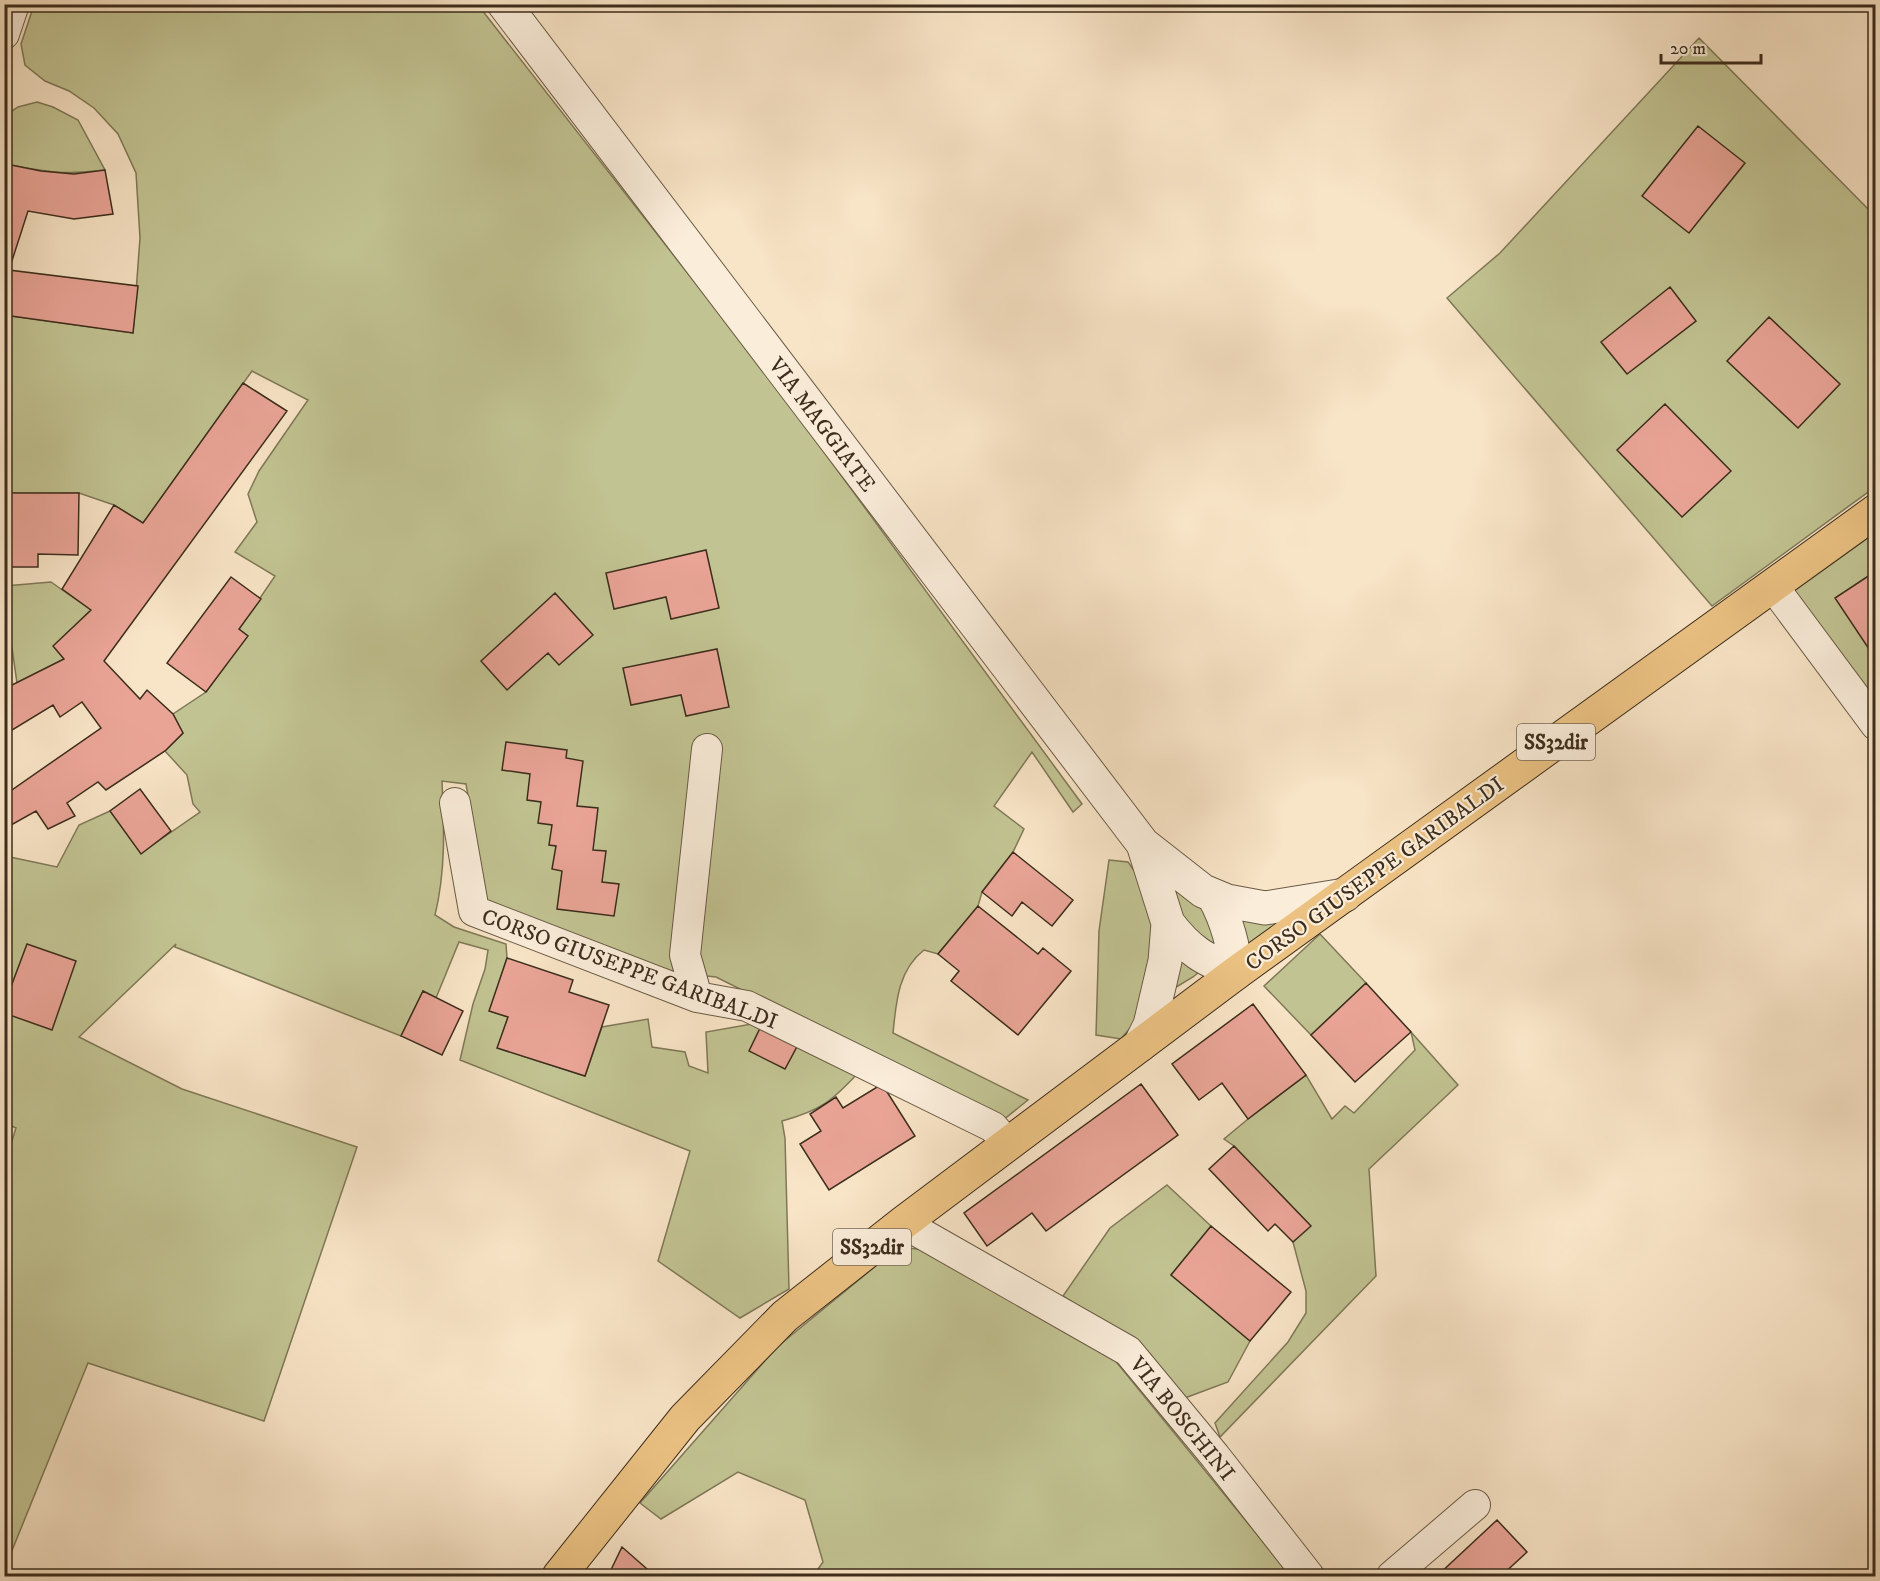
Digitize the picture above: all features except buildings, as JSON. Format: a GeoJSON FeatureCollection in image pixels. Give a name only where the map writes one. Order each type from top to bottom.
{"type":"FeatureCollection","features":[{"type":"Feature","properties":{"kind":"main road","name":"CORSO GIUSEPPE GARIBALDI"},"geometry":{"type":"LineString","coordinates":[[559,1576],[685,1418],[785,1316],[903,1223],[1236,973],[1875,511]]}},
{"type":"Feature","properties":{"kind":"street"},"geometry":{"type":"LineString","coordinates":[[4,34],[14,4]]}},
{"type":"Feature","properties":{"kind":"street","name":"VIA MAGGIATE"},"geometry":{"type":"LineString","coordinates":[[504,4],[1143,844],[1169,866],[1214,897],[1265,908],[1345,895]]}},
{"type":"Feature","properties":{"kind":"street"},"geometry":{"type":"LineString","coordinates":[[1772,585],[1875,725]]}},
{"type":"Feature","properties":{"kind":"street"},"geometry":{"type":"LineString","coordinates":[[697,997],[685,954],[707,749]]}},
{"type":"Feature","properties":{"kind":"street","name":"CORSO GIUSEPPE GARIBALDI"},"geometry":{"type":"LineString","coordinates":[[455,803],[474,911],[697,997],[747,1006],[993,1126],[1008,1144]]}},
{"type":"Feature","properties":{"kind":"street","name":"VIA MAGGIATE"},"geometry":{"type":"LineString","coordinates":[[1143,844],[1168,922],[1184,944],[1200,956],[1236,973]]}},
{"type":"Feature","properties":{"kind":"street"},"geometry":{"type":"LineString","coordinates":[[1214,897],[1225,916],[1236,973]]}},
{"type":"Feature","properties":{"kind":"street","name":"VIA MAGGIATE"},"geometry":{"type":"LineString","coordinates":[[1140,1045],[1150,1025],[1165,962],[1168,922]]}},
{"type":"Feature","properties":{"kind":"street","name":"VIA BOSCHINI"},"geometry":{"type":"LineString","coordinates":[[903,1223],[1128,1351],[1215,1456],[1309,1576]]}},
{"type":"Feature","properties":{"kind":"street"},"geometry":{"type":"LineString","coordinates":[[1392,1576],[1475,1505]]}},
{"type":"Feature","properties":{"kind":"green space"},"geometry":{"type":"Polygon","coordinates":[[[34,5],[478,5],[772,381],[1082,804],[1073,812],[1032,752],[994,806],[1024,829],[1013,852],[982,892],[978,906],[938,954],[924,950],[915,958],[900,988],[893,1033],[1028,1100],[1003,1120],[716,977],[660,971],[486,904],[466,784],[442,781],[443,865],[435,915],[454,927],[506,944],[507,958],[490,1011],[508,1017],[498,1048],[585,1076],[602,1027],[648,1019],[652,1047],[685,1052],[689,1066],[708,1073],[706,1032],[763,1022],[860,1071],[826,1103],[807,1113],[782,1121],[785,1138],[789,1289],[740,1318],[658,1261],[690,1151],[460,1060],[488,950],[459,942],[436,998],[423,991],[401,1036],[175,947],[176,944],[79,1037],[182,1089],[357,1147],[264,1421],[88,1363],[11,1553],[5,1553],[4,1166],[16,1128],[5,1123],[4,1005],[9,992],[4,990],[5,856],[57,867],[79,825],[110,811],[141,853],[200,812],[193,804],[187,775],[165,751],[183,733],[173,714],[206,692],[230,659],[239,629],[275,576],[235,552],[257,522],[248,494],[259,471],[308,400],[252,371],[143,523],[114,505],[79,493],[5,493],[5,315],[133,333],[140,238],[136,173],[118,134],[94,108],[69,91],[45,81],[25,65],[21,44],[34,5]]]}},
{"type":"Feature","properties":{"kind":"green space"},"geometry":{"type":"Polygon","coordinates":[[[1699,38],[1875,216],[1875,487],[1712,606],[1447,298],[1500,253],[1699,38]]]}},
{"type":"Feature","properties":{"kind":"green space"},"geometry":{"type":"Polygon","coordinates":[[[37,102],[53,107],[78,120],[105,170],[55,172],[6,164],[5,168],[5,116],[18,107],[37,102]]]}},
{"type":"Feature","properties":{"kind":"green space"},"geometry":{"type":"Polygon","coordinates":[[[1875,533],[1875,702],[1794,591],[1875,533]]]}},
{"type":"Feature","properties":{"kind":"green space"},"geometry":{"type":"Polygon","coordinates":[[[51,582],[91,610],[54,646],[64,659],[17,683],[12,648],[5,651],[5,586],[51,582]]]}},
{"type":"Feature","properties":{"kind":"green space"},"geometry":{"type":"Polygon","coordinates":[[[1109,860],[1128,862],[1156,909],[1143,1012],[1121,1039],[1096,1035],[1099,931],[1109,860]]]}},
{"type":"Feature","properties":{"kind":"green space"},"geometry":{"type":"Polygon","coordinates":[[[1166,875],[1203,903],[1218,953],[1186,928],[1166,875]]]}},
{"type":"Feature","properties":{"kind":"green space"},"geometry":{"type":"Polygon","coordinates":[[[1233,912],[1292,920],[1242,954],[1233,912]]]}},
{"type":"Feature","properties":{"kind":"green space"},"geometry":{"type":"Polygon","coordinates":[[[1320,934],[1366,983],[1311,1035],[1264,986],[1320,934]]]}},
{"type":"Feature","properties":{"kind":"green space"},"geometry":{"type":"Polygon","coordinates":[[[1178,948],[1204,968],[1173,989],[1178,948]]]}},
{"type":"Feature","properties":{"kind":"green space"},"geometry":{"type":"Polygon","coordinates":[[[1411,1032],[1458,1085],[1369,1169],[1376,1276],[1220,1437],[1215,1423],[1288,1342],[1306,1313],[1306,1291],[1293,1242],[1310,1226],[1234,1146],[1224,1139],[1306,1075],[1332,1119],[1345,1106],[1354,1113],[1415,1050],[1411,1032]]]}},
{"type":"Feature","properties":{"kind":"green space"},"geometry":{"type":"Polygon","coordinates":[[[1167,1185],[1211,1226],[1171,1275],[1250,1341],[1228,1382],[1182,1399],[1133,1342],[1063,1296],[1110,1228],[1167,1185]]]}},
{"type":"Feature","properties":{"kind":"green space"},"geometry":{"type":"Polygon","coordinates":[[[899,1247],[934,1251],[1109,1353],[1291,1576],[813,1576],[823,1562],[805,1500],[738,1472],[661,1519],[640,1503],[777,1347],[899,1247]]]}}]}
